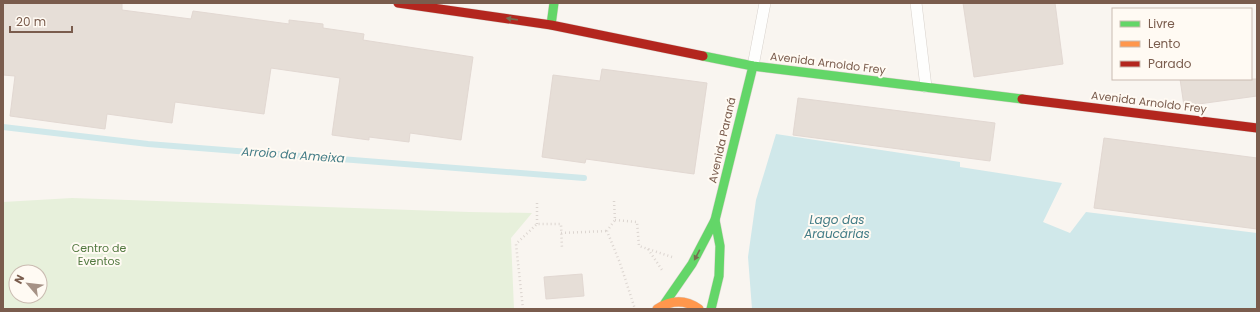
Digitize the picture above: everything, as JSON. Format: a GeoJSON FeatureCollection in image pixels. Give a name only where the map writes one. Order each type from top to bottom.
{"type":"FeatureCollection","features":[{"type":"Feature","properties":{"kind":"street","name":"Avenida Arnoldo Frey"},"geometry":{"type":"LineString","coordinates":[[398,3],[551,25],[752,66],[1257,128]]}},
{"type":"Feature","properties":{"kind":"street"},"geometry":{"type":"LineString","coordinates":[[551,25],[554,3]]}},
{"type":"Feature","properties":{"kind":"street","name":"Avenida Paraná"},"geometry":{"type":"LineString","coordinates":[[657,309],[664,303],[692,264],[715,220],[752,66]]}},
{"type":"Feature","properties":{"kind":"street","name":"Avenida Paraná"},"geometry":{"type":"LineString","coordinates":[[711,309],[719,276],[720,246],[715,220]]}},
{"type":"Feature","properties":{"kind":"street"},"geometry":{"type":"LineString","coordinates":[[664,303],[682,301],[690,303],[699,309]]}},
{"type":"Feature","properties":{"kind":"lane"},"geometry":{"type":"LineString","coordinates":[[752,66],[765,3]]}},
{"type":"Feature","properties":{"kind":"lane"},"geometry":{"type":"LineString","coordinates":[[916,3],[926,87]]}},
{"type":"Feature","properties":{"kind":"path"},"geometry":{"type":"LineString","coordinates":[[607,231],[615,220],[614,201]]}},
{"type":"Feature","properties":{"kind":"path"},"geometry":{"type":"LineString","coordinates":[[537,203],[537,224]]}},
{"type":"Feature","properties":{"kind":"path"},"geometry":{"type":"LineString","coordinates":[[615,220],[637,222],[639,246],[692,264]]}},
{"type":"Feature","properties":{"kind":"path"},"geometry":{"type":"LineString","coordinates":[[523,309],[516,244],[537,224],[561,224],[562,248]]}},
{"type":"Feature","properties":{"kind":"path"},"geometry":{"type":"LineString","coordinates":[[561,233],[607,231]]}},
{"type":"Feature","properties":{"kind":"path"},"geometry":{"type":"LineString","coordinates":[[607,231],[620,263],[635,309]]}},
{"type":"Feature","properties":{"kind":"green space","name":"Centro de Eventos"},"geometry":{"type":"Polygon","coordinates":[[[72,198],[532,213],[511,238],[514,309],[3,309],[3,202],[72,198]]]}},
{"type":"Feature","properties":{"kind":"water","name":"Lago das Araucárias"},"geometry":{"type":"Polygon","coordinates":[[[776,134],[960,162],[960,167],[1062,183],[1043,222],[1070,233],[1086,212],[1257,233],[1257,309],[752,309],[748,257],[756,200],[776,134]]]}},
{"type":"Feature","properties":{"kind":"building"},"geometry":{"type":"Polygon","coordinates":[[[3,3],[122,3],[122,10],[191,19],[193,11],[289,24],[289,20],[323,24],[323,28],[364,34],[363,40],[473,57],[461,140],[410,133],[409,142],[369,137],[369,140],[332,135],[340,78],[271,68],[264,114],[175,102],[172,123],[107,114],[105,129],[10,116],[15,76],[3,75],[3,3]]]}},
{"type":"Feature","properties":{"kind":"building"},"geometry":{"type":"Polygon","coordinates":[[[963,3],[1055,3],[1063,64],[974,77],[963,3]]]}},
{"type":"Feature","properties":{"kind":"building"},"geometry":{"type":"Polygon","coordinates":[[[602,69],[707,83],[694,174],[586,159],[585,163],[542,157],[553,75],[600,81],[602,69]]]}},
{"type":"Feature","properties":{"kind":"building"},"geometry":{"type":"Polygon","coordinates":[[[1257,79],[1257,96],[1184,106],[1180,80],[1257,79]]]}},
{"type":"Feature","properties":{"kind":"building"},"geometry":{"type":"Polygon","coordinates":[[[798,98],[995,123],[990,161],[793,135],[798,98]]]}},
{"type":"Feature","properties":{"kind":"building"},"geometry":{"type":"Polygon","coordinates":[[[1104,138],[1257,158],[1257,229],[1094,208],[1104,138]]]}},
{"type":"Feature","properties":{"kind":"building"},"geometry":{"type":"Polygon","coordinates":[[[582,274],[584,296],[546,299],[544,277],[582,274]]]}},
{"type":"Feature","properties":{"kind":"waterway","name":"Arroio da Ameixa"},"geometry":{"type":"LineString","coordinates":[[3,127],[148,144],[584,178]]}},
{"type":"Feature","properties":{"kind":"traffic: fast"},"geometry":{"type":"LineString","coordinates":[[551,25],[554,3]]}},
{"type":"Feature","properties":{"kind":"traffic: fast"},"geometry":{"type":"LineString","coordinates":[[703,56],[753,66],[1022,99]]}},
{"type":"Feature","properties":{"kind":"traffic: fast"},"geometry":{"type":"LineString","coordinates":[[665,303],[692,264],[715,220],[753,66]]}},
{"type":"Feature","properties":{"kind":"traffic: fast"},"geometry":{"type":"LineString","coordinates":[[711,309],[719,276],[720,246],[715,220]]}},
{"type":"Feature","properties":{"kind":"traffic: slow"},"geometry":{"type":"LineString","coordinates":[[657,309],[673,302],[683,302],[699,309]]}},
{"type":"Feature","properties":{"kind":"traffic: jam"},"geometry":{"type":"LineString","coordinates":[[398,3],[551,25],[703,56]]}},
{"type":"Feature","properties":{"kind":"traffic: jam"},"geometry":{"type":"LineString","coordinates":[[1022,99],[1257,128]]}}]}
